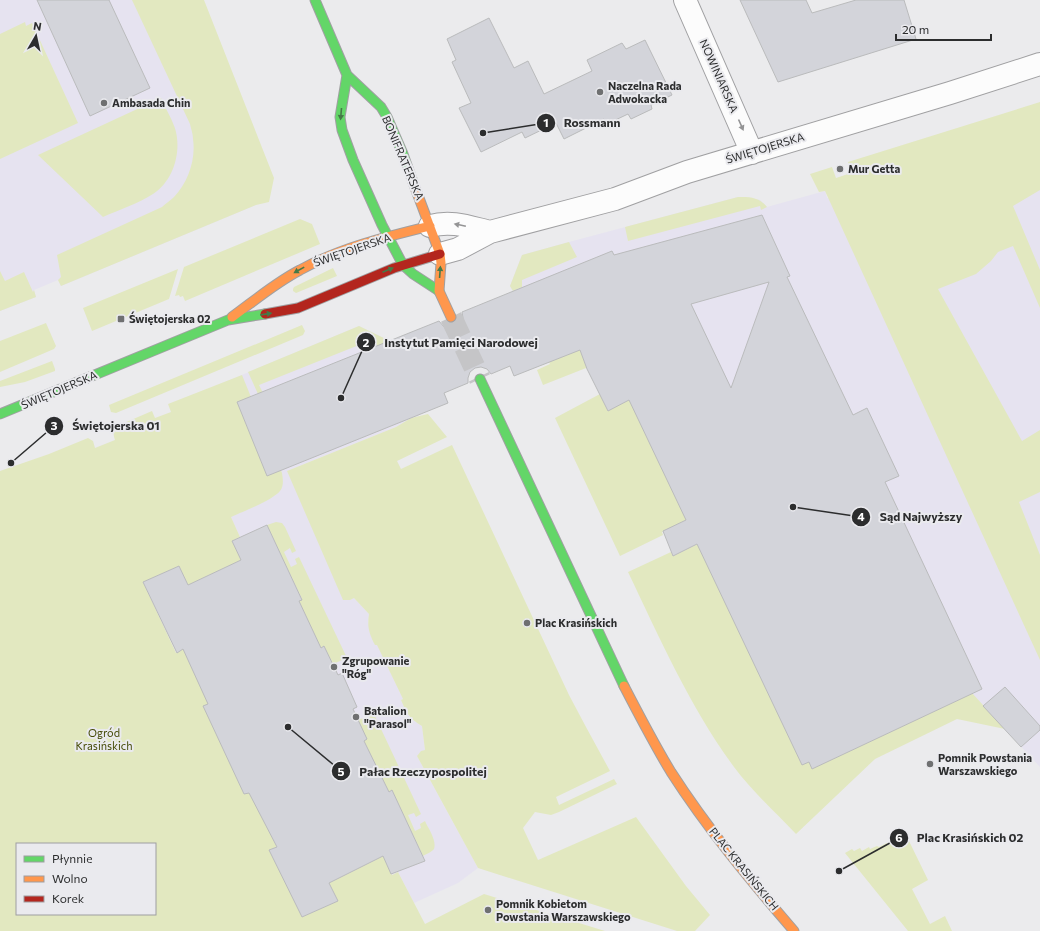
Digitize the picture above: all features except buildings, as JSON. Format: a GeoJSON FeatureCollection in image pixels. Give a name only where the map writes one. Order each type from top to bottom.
{"type":"FeatureCollection","features":[{"type":"Feature","properties":{"kind":"street","name":"BONIFRATERSKA"},"geometry":{"type":"LineString","coordinates":[[315,0],[347,76],[381,107],[387,117],[408,167],[440,254]]}},
{"type":"Feature","properties":{"kind":"street","name":"NOWINIARSKA"},"geometry":{"type":"LineString","coordinates":[[685,0],[752,152]]}},
{"type":"Feature","properties":{"kind":"street","name":"ŚWIĘTOJERSKA"},"geometry":{"type":"LineString","coordinates":[[0,414],[228,320],[298,308],[394,268],[458,249],[490,232],[615,199],[687,172],[950,93],[1040,64]]}},
{"type":"Feature","properties":{"kind":"street"},"geometry":{"type":"LineString","coordinates":[[347,76],[340,117],[342,130],[353,160],[387,236],[403,265],[413,274],[439,291]]}},
{"type":"Feature","properties":{"kind":"street","name":"ŚWIĘTOJERSKA"},"geometry":{"type":"LineString","coordinates":[[228,320],[288,277],[311,264],[350,248],[387,236],[439,223],[456,223],[490,232]]}},
{"type":"Feature","properties":{"kind":"street"},"geometry":{"type":"LineString","coordinates":[[440,254],[441,263],[439,291],[451,316]]}},
{"type":"Feature","properties":{"kind":"street","name":"PLAC KRASIŃSKICH"},"geometry":{"type":"LineString","coordinates":[[480,378],[594,622],[651,737],[681,785],[720,842],[794,931]]}},
{"type":"Feature","properties":{"kind":"shaded area","name":"Ambasada Chin"},"geometry":{"type":"Polygon","coordinates":[[[0,0],[162,0],[256,205],[61,286],[58,280],[34,290],[36,297],[0,311],[0,0]]]}},
{"type":"Feature","properties":{"kind":"shaded area"},"geometry":{"type":"Polygon","coordinates":[[[1040,132],[1040,767],[975,697],[606,328],[542,353],[510,286],[522,255],[738,197],[760,200],[767,207],[825,191],[827,198],[1040,132]]]}},
{"type":"Feature","properties":{"kind":"shaded area"},"geometry":{"type":"Polygon","coordinates":[[[359,326],[390,341],[419,416],[411,418],[396,427],[287,471],[354,598],[369,614],[368,622],[376,645],[377,644],[403,699],[401,700],[407,714],[422,726],[425,750],[417,756],[478,868],[458,883],[414,903],[398,872],[392,875],[383,857],[329,884],[338,901],[302,917],[269,850],[276,847],[249,793],[244,794],[203,706],[189,662],[183,649],[177,653],[143,582],[179,566],[188,585],[241,560],[232,541],[240,537],[231,517],[213,387],[359,326]]]}},
{"type":"Feature","properties":{"kind":"green space"},"geometry":{"type":"Polygon","coordinates":[[[132,0],[204,0],[274,178],[269,202],[256,205],[61,286],[58,280],[61,277],[57,255],[162,207],[179,191],[187,178],[192,163],[194,147],[190,124],[132,0]]]}},
{"type":"Feature","properties":{"kind":"green space"},"geometry":{"type":"Polygon","coordinates":[[[25,22],[26,26],[32,23],[78,123],[0,159],[0,34],[25,22]]]}},
{"type":"Feature","properties":{"kind":"green space"},"geometry":{"type":"Polygon","coordinates":[[[161,98],[176,132],[176,158],[174,166],[166,182],[160,189],[135,203],[103,217],[38,155],[161,98]]]}},
{"type":"Feature","properties":{"kind":"green space"},"geometry":{"type":"Polygon","coordinates":[[[1040,102],[1040,190],[1013,206],[1040,270],[1040,308],[1013,246],[998,252],[991,261],[976,274],[938,289],[1022,441],[1040,430],[1040,492],[1019,502],[1040,555],[1040,660],[825,191],[819,192],[810,174],[832,167],[836,178],[851,173],[848,162],[1040,102]]]}},
{"type":"Feature","properties":{"kind":"green space"},"geometry":{"type":"Polygon","coordinates":[[[738,197],[757,199],[767,207],[761,210],[760,206],[628,241],[625,227],[738,197]]]}},
{"type":"Feature","properties":{"kind":"green space"},"geometry":{"type":"Polygon","coordinates":[[[300,219],[312,224],[320,244],[185,301],[183,296],[175,296],[184,267],[300,219]]]}},
{"type":"Feature","properties":{"kind":"green space"},"geometry":{"type":"Polygon","coordinates":[[[569,242],[577,257],[522,280],[522,287],[513,291],[510,286],[522,255],[569,242]]]}},
{"type":"Feature","properties":{"kind":"green space"},"geometry":{"type":"Polygon","coordinates":[[[333,268],[337,276],[296,293],[293,291],[294,287],[333,268]]]}},
{"type":"Feature","properties":{"kind":"green space"},"geometry":{"type":"Polygon","coordinates":[[[178,269],[169,299],[92,331],[83,308],[178,269]]]}},
{"type":"Feature","properties":{"kind":"green space"},"geometry":{"type":"Polygon","coordinates":[[[0,271],[5,281],[24,272],[33,292],[34,290],[36,297],[0,311],[0,271]]]}},
{"type":"Feature","properties":{"kind":"green space"},"geometry":{"type":"Polygon","coordinates":[[[46,323],[56,346],[54,349],[0,372],[0,341],[46,323]]]}},
{"type":"Feature","properties":{"kind":"green space"},"geometry":{"type":"Polygon","coordinates":[[[302,325],[305,331],[303,335],[116,413],[111,412],[109,405],[302,325]]]}},
{"type":"Feature","properties":{"kind":"green space"},"geometry":{"type":"Polygon","coordinates":[[[359,326],[390,341],[377,346],[374,339],[259,385],[263,393],[258,394],[248,372],[359,326]]]}},
{"type":"Feature","properties":{"kind":"green space"},"geometry":{"type":"Polygon","coordinates":[[[580,338],[580,350],[586,365],[619,355],[543,385],[537,370],[550,364],[545,352],[580,338]]]}},
{"type":"Feature","properties":{"kind":"green space"},"geometry":{"type":"Polygon","coordinates":[[[52,361],[55,371],[25,382],[0,387],[0,381],[52,361]]]}},
{"type":"Feature","properties":{"kind":"green space","name":"Ogród Krasińskich"},"geometry":{"type":"Polygon","coordinates":[[[242,375],[282,473],[283,480],[280,491],[257,506],[231,517],[240,537],[232,541],[241,560],[188,585],[179,566],[143,582],[176,653],[183,649],[188,657],[187,658],[209,704],[204,706],[244,794],[250,792],[276,845],[276,847],[269,850],[302,917],[338,901],[329,883],[383,856],[392,875],[398,872],[425,924],[484,894],[605,931],[0,931],[0,471],[49,454],[88,438],[93,441],[95,448],[115,440],[114,433],[117,426],[152,411],[155,418],[171,412],[168,404],[242,375]]]}},
{"type":"Feature","properties":{"kind":"green space"},"geometry":{"type":"Polygon","coordinates":[[[630,378],[601,396],[608,411],[638,395],[695,516],[662,532],[663,535],[620,556],[555,418],[630,378]]]}},
{"type":"Feature","properties":{"kind":"green space"},"geometry":{"type":"Polygon","coordinates":[[[428,414],[447,437],[397,461],[401,469],[452,445],[569,695],[610,771],[556,797],[559,805],[614,779],[617,784],[551,815],[535,812],[523,828],[538,860],[636,817],[686,886],[710,915],[695,931],[677,931],[478,868],[417,756],[421,751],[425,750],[422,726],[411,718],[405,709],[401,700],[403,699],[377,645],[375,645],[371,637],[368,626],[369,614],[354,598],[350,600],[343,600],[287,471],[396,427],[411,418],[428,414]]]}},
{"type":"Feature","properties":{"kind":"green space"},"geometry":{"type":"Polygon","coordinates":[[[276,522],[282,523],[285,527],[296,551],[292,553],[290,548],[284,552],[291,567],[297,564],[295,559],[299,557],[347,658],[333,664],[324,646],[321,648],[299,601],[302,599],[267,525],[276,522]]]}},
{"type":"Feature","properties":{"kind":"green space"},"geometry":{"type":"Polygon","coordinates":[[[706,540],[972,693],[1005,729],[957,719],[875,759],[796,834],[748,784],[734,767],[703,721],[676,672],[628,572],[671,552],[673,556],[706,540]]]}},
{"type":"Feature","properties":{"kind":"green space"},"geometry":{"type":"Polygon","coordinates":[[[374,714],[421,814],[416,817],[414,813],[408,815],[415,831],[421,828],[420,824],[425,821],[433,838],[435,846],[434,849],[423,856],[392,790],[389,792],[364,741],[358,720],[374,714]]]}},
{"type":"Feature","properties":{"kind":"green space"},"geometry":{"type":"Polygon","coordinates":[[[904,840],[905,842],[909,841],[928,880],[912,889],[930,924],[945,916],[952,931],[908,931],[845,853],[852,849],[854,851],[860,848],[862,851],[869,847],[870,849],[895,842],[896,844],[904,840]]]}},
{"type":"Feature","properties":{"kind":"tunnel"},"geometry":{"type":"LineString","coordinates":[[451,317],[480,379]]}},
{"type":"Feature","properties":{"kind":"traffic: fast"},"geometry":{"type":"LineString","coordinates":[[315,0],[347,75],[381,107],[387,117],[413,182]]}},
{"type":"Feature","properties":{"kind":"traffic: fast"},"geometry":{"type":"LineString","coordinates":[[347,75],[340,117],[342,130],[353,160],[382,225],[403,265],[413,274],[439,291]]}},
{"type":"Feature","properties":{"kind":"traffic: fast"},"geometry":{"type":"LineString","coordinates":[[0,414],[228,320],[265,314]]}},
{"type":"Feature","properties":{"kind":"traffic: fast"},"geometry":{"type":"LineString","coordinates":[[480,379],[624,686]]}},
{"type":"Feature","properties":{"kind":"traffic: slow"},"geometry":{"type":"LineString","coordinates":[[413,182],[440,254],[441,263],[439,291],[451,317]]}},
{"type":"Feature","properties":{"kind":"traffic: slow"},"geometry":{"type":"LineString","coordinates":[[232,317],[265,292],[315,262],[347,249],[396,234],[430,226]]}},
{"type":"Feature","properties":{"kind":"traffic: slow"},"geometry":{"type":"LineString","coordinates":[[624,686],[659,751],[685,793],[761,893],[794,931]]}},
{"type":"Feature","properties":{"kind":"traffic: jam"},"geometry":{"type":"LineString","coordinates":[[265,314],[298,308],[394,268],[440,254]]}},
{"type":"Feature","properties":{"kind":"place","name":"Naczelna Rada Adwokacka"},"geometry":{"type":"Point","coordinates":[600,92]}},
{"type":"Feature","properties":{"kind":"place","name":"Ambasada Chin"},"geometry":{"type":"Point","coordinates":[104,103]}},
{"type":"Feature","properties":{"kind":"place","name":"Rossmann"},"geometry":{"type":"Point","coordinates":[483,133]}},
{"type":"Feature","properties":{"kind":"place","name":"Mur Getta"},"geometry":{"type":"Point","coordinates":[840,169]}},
{"type":"Feature","properties":{"kind":"place","name":"Świętojerska 02"},"geometry":{"type":"Point","coordinates":[121,319]}},
{"type":"Feature","properties":{"kind":"place","name":"Instytut Pamięci Narodowej"},"geometry":{"type":"Point","coordinates":[341,398]}},
{"type":"Feature","properties":{"kind":"place","name":"Świętojerska 01"},"geometry":{"type":"Point","coordinates":[11,463]}},
{"type":"Feature","properties":{"kind":"place","name":"Sąd Najwyższy"},"geometry":{"type":"Point","coordinates":[793,507]}},
{"type":"Feature","properties":{"kind":"place","name":"Plac Krasińskich"},"geometry":{"type":"Point","coordinates":[527,623]}},
{"type":"Feature","properties":{"kind":"place","name":"Zgrupowanie \"Róg\""},"geometry":{"type":"Point","coordinates":[334,667]}},
{"type":"Feature","properties":{"kind":"place","name":"Batalion \"Parasol\""},"geometry":{"type":"Point","coordinates":[356,717]}},
{"type":"Feature","properties":{"kind":"place","name":"Pałac Rzeczypospolitej"},"geometry":{"type":"Point","coordinates":[288,727]}},
{"type":"Feature","properties":{"kind":"place","name":"Pomnik Powstania Warszawskiego"},"geometry":{"type":"Point","coordinates":[930,764]}},
{"type":"Feature","properties":{"kind":"place","name":"Plac Krasińskich 02"},"geometry":{"type":"Point","coordinates":[839,871]}},
{"type":"Feature","properties":{"kind":"place","name":"Pomnik Kobietom Powstania Warszawskiego"},"geometry":{"type":"Point","coordinates":[488,910]}}]}
